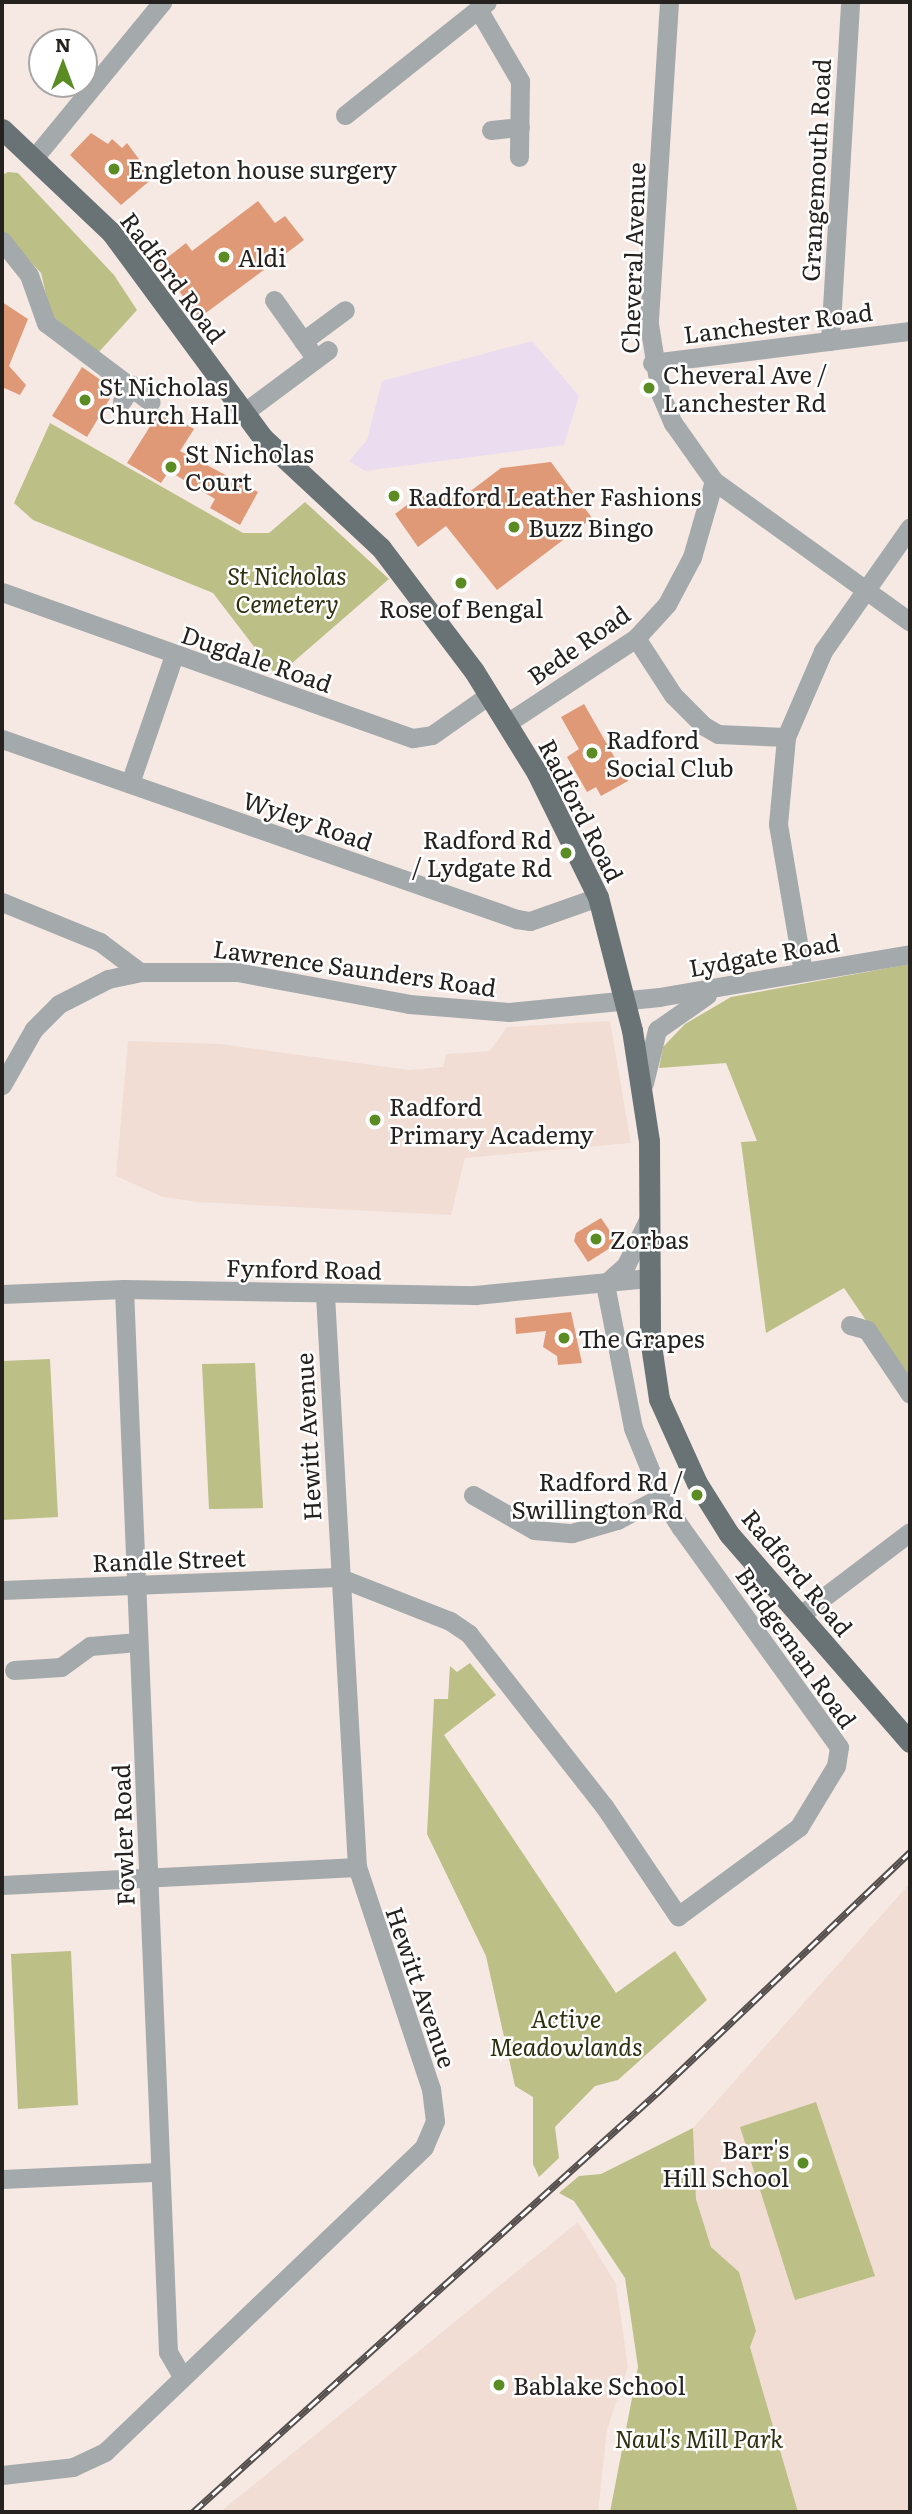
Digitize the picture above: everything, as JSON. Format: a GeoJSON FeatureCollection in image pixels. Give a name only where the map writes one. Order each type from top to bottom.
{"type":"FeatureCollection","features":[{"type":"Feature","properties":{"kind":"main road","name":"Radford Road"},"geometry":{"type":"LineString","coordinates":[[2,129],[18,153],[111,232],[242,414],[381,548],[489,695],[565,823],[598,897],[626,1002],[645,1097],[650,1217],[648,1278],[653,1374],[677,1443],[729,1534],[910,1742]]}},
{"type":"Feature","properties":{"kind":"street"},"geometry":{"type":"LineString","coordinates":[[18,153],[162,2]]}},
{"type":"Feature","properties":{"kind":"street","name":"Cheveral Avenue"},"geometry":{"type":"LineString","coordinates":[[669,2],[649,324],[652,363],[673,423],[714,481],[910,622]]}},
{"type":"Feature","properties":{"kind":"street","name":"Grangemouth Road"},"geometry":{"type":"LineString","coordinates":[[830,341],[850,2]]}},
{"type":"Feature","properties":{"kind":"street"},"geometry":{"type":"LineString","coordinates":[[345,115],[483,5],[520,81],[519,157]]}},
{"type":"Feature","properties":{"kind":"street"},"geometry":{"type":"LineString","coordinates":[[491,130],[520,127]]}},
{"type":"Feature","properties":{"kind":"street"},"geometry":{"type":"LineString","coordinates":[[2,241],[29,275],[46,323],[127,393],[151,402]]}},
{"type":"Feature","properties":{"kind":"street"},"geometry":{"type":"LineString","coordinates":[[242,414],[322,355],[303,341],[274,300]]}},
{"type":"Feature","properties":{"kind":"street"},"geometry":{"type":"LineString","coordinates":[[303,341],[345,310]]}},
{"type":"Feature","properties":{"kind":"street","name":"Lanchester Road"},"geometry":{"type":"LineString","coordinates":[[652,363],[910,331]]}},
{"type":"Feature","properties":{"kind":"street","name":"Bede Road"},"geometry":{"type":"LineString","coordinates":[[507,723],[636,638],[667,604],[692,557],[714,481]]}},
{"type":"Feature","properties":{"kind":"street"},"geometry":{"type":"LineString","coordinates":[[803,972],[778,824],[786,737],[818,660],[910,527]]}},
{"type":"Feature","properties":{"kind":"street","name":"Dugdale Road"},"geometry":{"type":"LineString","coordinates":[[2,592],[413,738],[432,735],[489,695]]}},
{"type":"Feature","properties":{"kind":"street"},"geometry":{"type":"LineString","coordinates":[[636,638],[673,695],[704,726],[718,734],[786,737]]}},
{"type":"Feature","properties":{"kind":"street"},"geometry":{"type":"LineString","coordinates":[[130,783],[174,655]]}},
{"type":"Feature","properties":{"kind":"street","name":"Wyley Road"},"geometry":{"type":"LineString","coordinates":[[2,739],[517,919],[530,921],[598,897]]}},
{"type":"Feature","properties":{"kind":"street"},"geometry":{"type":"LineString","coordinates":[[2,902],[100,942],[140,972]]}},
{"type":"Feature","properties":{"kind":"street","name":"Lydgate Road"},"geometry":{"type":"LineString","coordinates":[[626,1002],[910,954]]}},
{"type":"Feature","properties":{"kind":"street","name":"Lawrence Saunders Road"},"geometry":{"type":"LineString","coordinates":[[4,1073],[34,1029],[59,1004],[108,979],[140,972],[237,972],[477,1011],[626,1002]]}},
{"type":"Feature","properties":{"kind":"street"},"geometry":{"type":"LineString","coordinates":[[645,1097],[645,1064],[657,1030],[694,1000],[727,985]]}},
{"type":"Feature","properties":{"kind":"street"},"geometry":{"type":"LineString","coordinates":[[605,1284],[626,1265],[650,1217]]}},
{"type":"Feature","properties":{"kind":"street","name":"Fynford Road"},"geometry":{"type":"LineString","coordinates":[[2,1294],[124,1289],[475,1295],[648,1278]]}},
{"type":"Feature","properties":{"kind":"street","name":"Bridgeman Road"},"geometry":{"type":"LineString","coordinates":[[338,1577],[441,1616],[469,1634],[604,1806],[678,1916],[799,1827],[836,1766],[839,1747],[661,1497],[623,1392],[605,1284]]}},
{"type":"Feature","properties":{"kind":"street","name":"Fowler Road"},"geometry":{"type":"LineString","coordinates":[[124,1289],[168,2352],[182,2376]]}},
{"type":"Feature","properties":{"kind":"street","name":"Hewitt Avenue"},"geometry":{"type":"LineString","coordinates":[[2,2475],[91,2462],[431,2134],[435,2104],[357,1867],[338,1577],[325,1294]]}},
{"type":"Feature","properties":{"kind":"street"},"geometry":{"type":"LineString","coordinates":[[850,1325],[867,1330],[910,1394]]}},
{"type":"Feature","properties":{"kind":"street"},"geometry":{"type":"LineString","coordinates":[[473,1495],[534,1530],[572,1534],[617,1520],[661,1497]]}},
{"type":"Feature","properties":{"kind":"street"},"geometry":{"type":"LineString","coordinates":[[799,1616],[910,1532]]}},
{"type":"Feature","properties":{"kind":"street","name":"Randle Street"},"geometry":{"type":"LineString","coordinates":[[2,1590],[338,1577]]}},
{"type":"Feature","properties":{"kind":"street"},"geometry":{"type":"LineString","coordinates":[[13,1670],[61,1667],[90,1646],[138,1642]]}},
{"type":"Feature","properties":{"kind":"street"},"geometry":{"type":"LineString","coordinates":[[2,1885],[357,1867]]}},
{"type":"Feature","properties":{"kind":"street"},"geometry":{"type":"LineString","coordinates":[[2,2179],[159,2172]]}},
{"type":"Feature","properties":{"kind":"shaded area"},"geometry":{"type":"Polygon","coordinates":[[[532,341],[579,396],[564,445],[365,471],[349,461],[367,440],[382,381],[532,341]]]}},
{"type":"Feature","properties":{"kind":"shaded area","name":"Radford Primary Academy"},"geometry":{"type":"Polygon","coordinates":[[[610,1021],[631,1143],[465,1158],[451,1215],[198,1202],[163,1197],[116,1176],[128,1041],[220,1044],[409,1070],[443,1067],[446,1054],[490,1051],[507,1027],[610,1021]]]}},
{"type":"Feature","properties":{"kind":"shaded area","name":"Barr's Hill School"},"geometry":{"type":"Polygon","coordinates":[[[910,1883],[910,2512],[798,2512],[750,2347],[756,2331],[739,2272],[711,2247],[696,2198],[693,2128],[910,1883]]]}},
{"type":"Feature","properties":{"kind":"shaded area","name":"Bablake School"},"geometry":{"type":"Polygon","coordinates":[[[578,2222],[616,2284],[628,2367],[607,2430],[598,2512],[220,2512],[578,2222]]]}},
{"type":"Feature","properties":{"kind":"green space"},"geometry":{"type":"Polygon","coordinates":[[[8,172],[18,173],[114,275],[137,310],[98,353],[51,315],[41,273],[2,231],[2,175],[8,172]]]}},
{"type":"Feature","properties":{"kind":"green space","name":"St Nicholas Cemetery"},"geometry":{"type":"Polygon","coordinates":[[[50,423],[243,533],[269,533],[305,502],[389,579],[291,664],[286,680],[278,678],[213,593],[33,520],[14,503],[50,423]]]}},
{"type":"Feature","properties":{"kind":"green space"},"geometry":{"type":"Polygon","coordinates":[[[910,964],[910,1385],[844,1288],[766,1333],[741,1142],[757,1141],[726,1063],[659,1068],[663,1047],[685,1024],[731,997],[910,964]]]}},
{"type":"Feature","properties":{"kind":"green space"},"geometry":{"type":"Polygon","coordinates":[[[50,1359],[58,1517],[2,1520],[2,1361],[50,1359]]]}},
{"type":"Feature","properties":{"kind":"green space"},"geometry":{"type":"Polygon","coordinates":[[[255,1363],[263,1508],[209,1509],[202,1364],[255,1363]]]}},
{"type":"Feature","properties":{"kind":"green space","name":"Active Meadowlands"},"geometry":{"type":"Polygon","coordinates":[[[470,1663],[496,1695],[444,1735],[616,1993],[675,1951],[707,2000],[618,2080],[595,2086],[555,2127],[559,2158],[539,2177],[533,2164],[533,2097],[515,2086],[486,1956],[427,1834],[434,1699],[448,1699],[450,1666],[457,1672],[470,1663]]]}},
{"type":"Feature","properties":{"kind":"green space"},"geometry":{"type":"Polygon","coordinates":[[[71,1951],[78,2105],[18,2109],[11,1954],[71,1951]]]}},
{"type":"Feature","properties":{"kind":"green space"},"geometry":{"type":"Polygon","coordinates":[[[816,2102],[875,2276],[795,2300],[740,2127],[816,2102]]]}},
{"type":"Feature","properties":{"kind":"green space","name":"Naul's Mill Park"},"geometry":{"type":"Polygon","coordinates":[[[693,2128],[696,2199],[711,2247],[739,2272],[756,2331],[750,2347],[798,2512],[610,2512],[638,2367],[625,2278],[574,2201],[559,2193],[579,2176],[601,2174],[693,2128]]]}},
{"type":"Feature","properties":{"kind":"building","name":"Engleton house surgery"},"geometry":{"type":"Polygon","coordinates":[[[91,133],[108,144],[112,139],[122,148],[127,143],[153,178],[121,205],[70,155],[91,133]]]}},
{"type":"Feature","properties":{"kind":"building","name":"Aldi"},"geometry":{"type":"Polygon","coordinates":[[[258,201],[275,223],[285,216],[304,240],[199,318],[159,264],[186,243],[192,251],[258,201]]]}},
{"type":"Feature","properties":{"kind":"building"},"geometry":{"type":"Polygon","coordinates":[[[2,302],[28,319],[9,366],[26,385],[20,395],[2,387],[2,302]]]}},
{"type":"Feature","properties":{"kind":"building","name":"St Nicholas Church Hall"},"geometry":{"type":"Polygon","coordinates":[[[82,367],[115,390],[87,437],[52,416],[82,367]]]}},
{"type":"Feature","properties":{"kind":"building","name":"St Nicholas Court"},"geometry":{"type":"Polygon","coordinates":[[[161,409],[194,429],[180,451],[258,492],[240,525],[210,508],[215,499],[169,471],[161,483],[127,463],[161,409]]]}},
{"type":"Feature","properties":{"kind":"building","name":"Buzz Bingo"},"geometry":{"type":"Polygon","coordinates":[[[551,462],[592,518],[497,590],[446,526],[418,547],[395,514],[424,492],[431,503],[451,489],[460,499],[501,468],[551,462]]]}},
{"type":"Feature","properties":{"kind":"building","name":"Radford Social Club"},"geometry":{"type":"Polygon","coordinates":[[[584,704],[628,781],[601,796],[596,787],[587,792],[567,757],[579,749],[561,717],[584,704]]]}},
{"type":"Feature","properties":{"kind":"building","name":"Zorbas"},"geometry":{"type":"Polygon","coordinates":[[[601,1218],[618,1243],[588,1262],[574,1241],[576,1233],[601,1218]]]}},
{"type":"Feature","properties":{"kind":"building","name":"The Grapes"},"geometry":{"type":"Polygon","coordinates":[[[571,1312],[582,1363],[558,1365],[557,1356],[543,1347],[546,1331],[516,1334],[515,1318],[571,1312]]]}},
{"type":"Feature","properties":{"kind":"railway"},"geometry":{"type":"LineString","coordinates":[[193,2512],[658,2092],[910,1852]]}},
{"type":"Feature","properties":{"kind":"place","name":"Engleton house surgery"},"geometry":{"type":"Point","coordinates":[114,169]}},
{"type":"Feature","properties":{"kind":"place","name":"Aldi"},"geometry":{"type":"Point","coordinates":[224,257]}},
{"type":"Feature","properties":{"kind":"place","name":"Cheveral Ave / Lanchester Rd"},"geometry":{"type":"Point","coordinates":[649,388]}},
{"type":"Feature","properties":{"kind":"place","name":"St Nicholas Church Hall"},"geometry":{"type":"Point","coordinates":[85,400]}},
{"type":"Feature","properties":{"kind":"place","name":"St Nicholas Court"},"geometry":{"type":"Point","coordinates":[171,467]}},
{"type":"Feature","properties":{"kind":"place","name":"Radford Leather Fashions"},"geometry":{"type":"Point","coordinates":[394,496]}},
{"type":"Feature","properties":{"kind":"place","name":"Buzz Bingo"},"geometry":{"type":"Point","coordinates":[514,527]}},
{"type":"Feature","properties":{"kind":"place","name":"Rose of Bengal"},"geometry":{"type":"Point","coordinates":[461,583]}},
{"type":"Feature","properties":{"kind":"place","name":"Radford Social Club"},"geometry":{"type":"Point","coordinates":[592,753]}},
{"type":"Feature","properties":{"kind":"place","name":"Radford Rd / Lydgate Rd"},"geometry":{"type":"Point","coordinates":[566,853]}},
{"type":"Feature","properties":{"kind":"place","name":"Radford Primary Academy"},"geometry":{"type":"Point","coordinates":[375,1120]}},
{"type":"Feature","properties":{"kind":"place","name":"Zorbas"},"geometry":{"type":"Point","coordinates":[596,1239]}},
{"type":"Feature","properties":{"kind":"place","name":"The Grapes"},"geometry":{"type":"Point","coordinates":[564,1338]}},
{"type":"Feature","properties":{"kind":"place","name":"Radford Rd / Swillington Rd"},"geometry":{"type":"Point","coordinates":[697,1495]}},
{"type":"Feature","properties":{"kind":"place","name":"Barr's Hill School"},"geometry":{"type":"Point","coordinates":[803,2163]}},
{"type":"Feature","properties":{"kind":"place","name":"Bablake School"},"geometry":{"type":"Point","coordinates":[499,2385]}}]}
